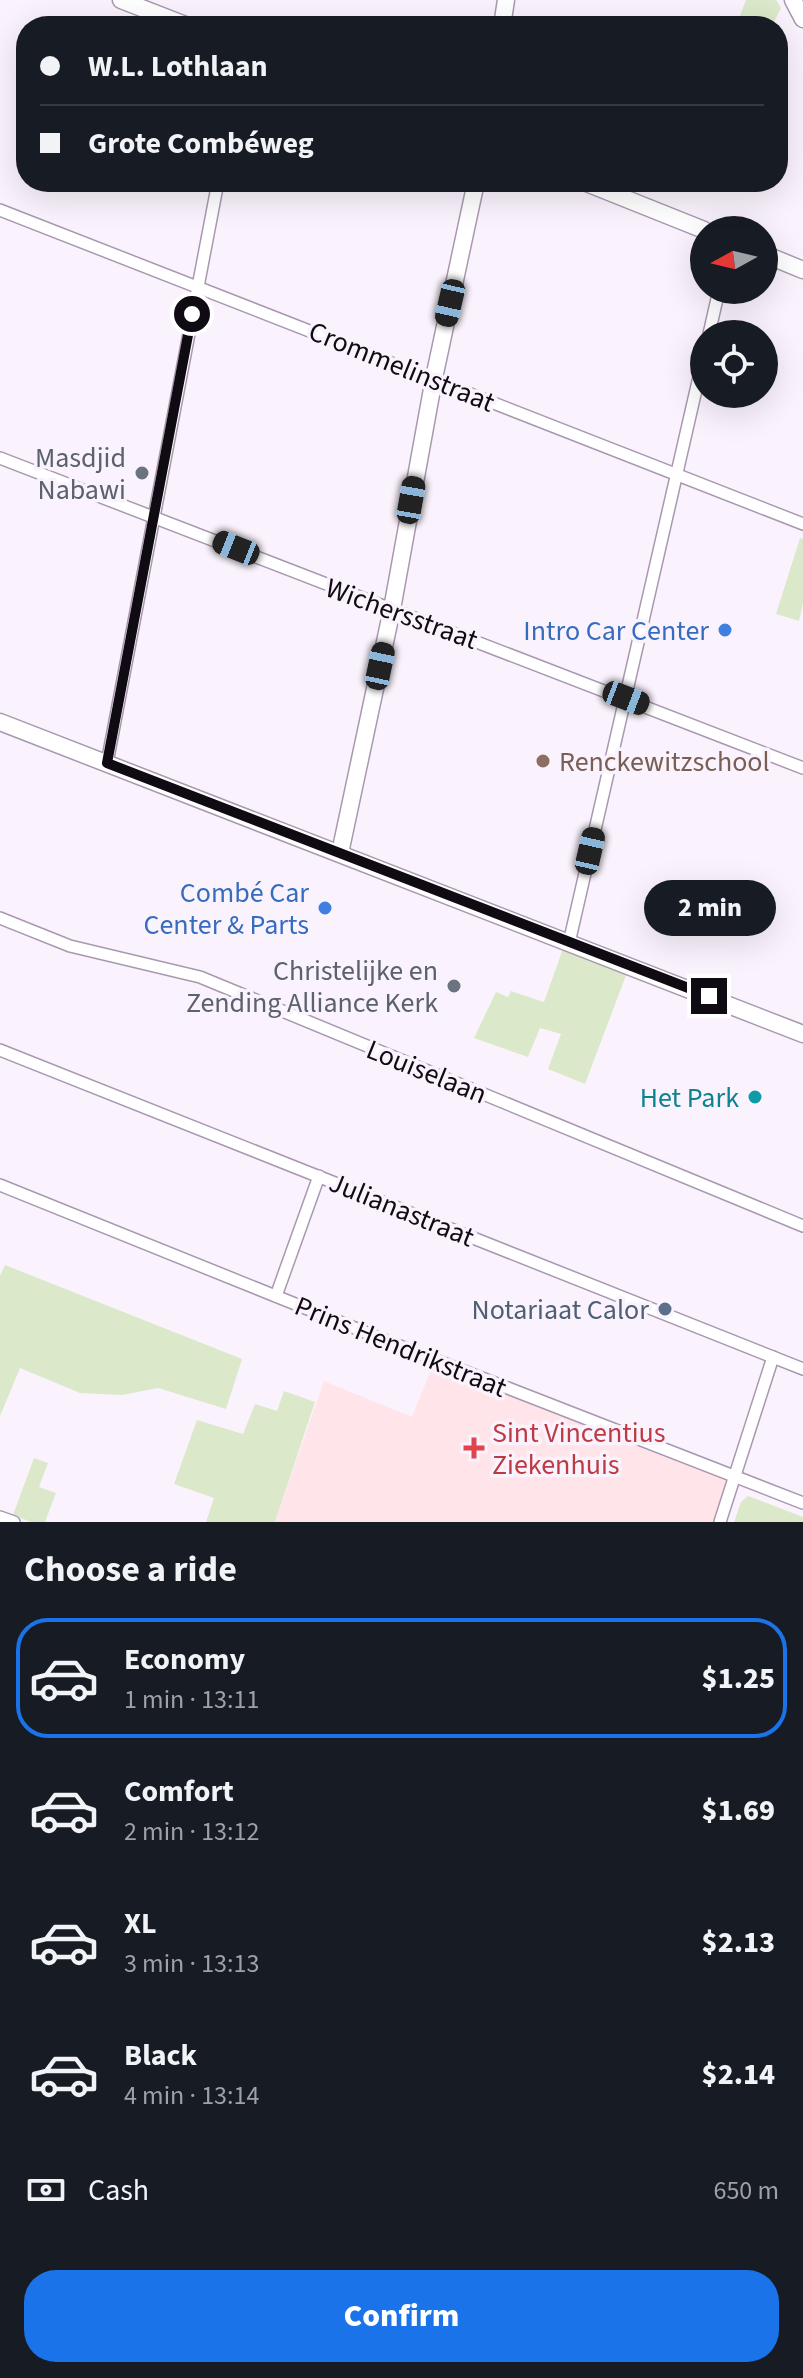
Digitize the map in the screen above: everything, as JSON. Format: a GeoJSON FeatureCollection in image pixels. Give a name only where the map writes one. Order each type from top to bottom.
{"type":"FeatureCollection","features":[{"type":"Feature","properties":{"kind":"street"},"geometry":{"type":"LineString","coordinates":[[121,0],[162,16]]}},
{"type":"Feature","properties":{"kind":"street"},"geometry":{"type":"LineString","coordinates":[[793,0],[803,19]]}},
{"type":"Feature","properties":{"kind":"street"},"geometry":{"type":"LineString","coordinates":[[107,763],[216,192]]}},
{"type":"Feature","properties":{"kind":"street"},"geometry":{"type":"LineString","coordinates":[[340,853],[392,609],[434,378],[474,192]]}},
{"type":"Feature","properties":{"kind":"street"},"geometry":{"type":"LineString","coordinates":[[609,192],[690,224]]}},
{"type":"Feature","properties":{"kind":"street","name":"Crommelinstraat"},"geometry":{"type":"LineString","coordinates":[[0,210],[803,524]]}},
{"type":"Feature","properties":{"kind":"street"},"geometry":{"type":"LineString","coordinates":[[778,260],[803,270]]}},
{"type":"Feature","properties":{"kind":"street"},"geometry":{"type":"LineString","coordinates":[[569,943],[692,408]]}},
{"type":"Feature","properties":{"kind":"street","name":"Wichersstraat"},"geometry":{"type":"LineString","coordinates":[[0,458],[803,768]]}},
{"type":"Feature","properties":{"kind":"street"},"geometry":{"type":"LineString","coordinates":[[0,722],[803,1032]]}},
{"type":"Feature","properties":{"kind":"street","name":"Louiselaan"},"geometry":{"type":"LineString","coordinates":[[0,918],[70,946],[200,977],[803,1226]]}},
{"type":"Feature","properties":{"kind":"street","name":"Julianastraat"},"geometry":{"type":"LineString","coordinates":[[0,1050],[803,1369]]}},
{"type":"Feature","properties":{"kind":"street"},"geometry":{"type":"LineString","coordinates":[[276,1296],[319,1176]]}},
{"type":"Feature","properties":{"kind":"street","name":"Prins Hendrikstraat"},"geometry":{"type":"LineString","coordinates":[[0,1185],[803,1503]]}},
{"type":"Feature","properties":{"kind":"street"},"geometry":{"type":"LineString","coordinates":[[720,1522],[773,1357]]}},
{"type":"Feature","properties":{"kind":"street"},"geometry":{"type":"LineString","coordinates":[[0,1517],[14,1522]]}},
{"type":"Feature","properties":{"kind":"shaded area","name":"Sint Vincentius Ziekenhuis"},"geometry":{"type":"Polygon","coordinates":[[[433,1365],[729,1479],[713,1522],[275,1522],[324,1381],[412,1417],[433,1365]]]}},
{"type":"Feature","properties":{"kind":"green space"},"geometry":{"type":"Polygon","coordinates":[[[746,0],[776,0],[781,8],[777,16],[740,16],[746,0]]]}},
{"type":"Feature","properties":{"kind":"green space"},"geometry":{"type":"Polygon","coordinates":[[[800,538],[803,539],[803,603],[799,621],[776,614],[800,538]]]}},
{"type":"Feature","properties":{"kind":"green space"},"geometry":{"type":"Polygon","coordinates":[[[564,946],[628,970],[585,1084],[548,1069],[561,1034],[540,1028],[528,1057],[474,1038],[496,992],[508,997],[511,991],[544,1002],[564,946]]]}},
{"type":"Feature","properties":{"kind":"green space"},"geometry":{"type":"Polygon","coordinates":[[[5,1265],[242,1359],[226,1409],[158,1388],[122,1395],[80,1393],[20,1368],[0,1416],[0,1276],[5,1265]]]}},
{"type":"Feature","properties":{"kind":"green space"},"geometry":{"type":"Polygon","coordinates":[[[284,1391],[315,1402],[275,1522],[206,1522],[214,1498],[174,1484],[197,1420],[243,1434],[255,1404],[277,1411],[284,1391]]]}},
{"type":"Feature","properties":{"kind":"green space"},"geometry":{"type":"Polygon","coordinates":[[[34,1458],[48,1463],[39,1487],[56,1493],[45,1522],[31,1522],[13,1515],[34,1458]]]}},
{"type":"Feature","properties":{"kind":"green space"},"geometry":{"type":"Polygon","coordinates":[[[748,1496],[803,1517],[803,1522],[734,1522],[741,1502],[748,1496]]]}},
{"type":"Feature","properties":{"kind":"place","name":"Masdjid Nabawi"},"geometry":{"type":"Point","coordinates":[142,473]}},
{"type":"Feature","properties":{"kind":"place","name":"Intro Car Center"},"geometry":{"type":"Point","coordinates":[725,630]}},
{"type":"Feature","properties":{"kind":"place","name":"Renckewitzschool"},"geometry":{"type":"Point","coordinates":[543,761]}},
{"type":"Feature","properties":{"kind":"place","name":"Combé Car Center & Parts"},"geometry":{"type":"Point","coordinates":[325,908]}},
{"type":"Feature","properties":{"kind":"place","name":"Christelijke en Zending Alliance Kerk"},"geometry":{"type":"Point","coordinates":[454,986]}},
{"type":"Feature","properties":{"kind":"place","name":"Het Park"},"geometry":{"type":"Point","coordinates":[755,1097]}},
{"type":"Feature","properties":{"kind":"place","name":"Notariaat Calor"},"geometry":{"type":"Point","coordinates":[665,1309]}},
{"type":"Feature","properties":{"kind":"place","name":"Sint Vincentius Ziekenhuis"},"geometry":{"type":"Point","coordinates":[474,1448]}},
{"type":"Feature","properties":{"kind":"route"},"geometry":{"type":"LineString","coordinates":[[192,314],[107,763],[709,996]]}}]}
